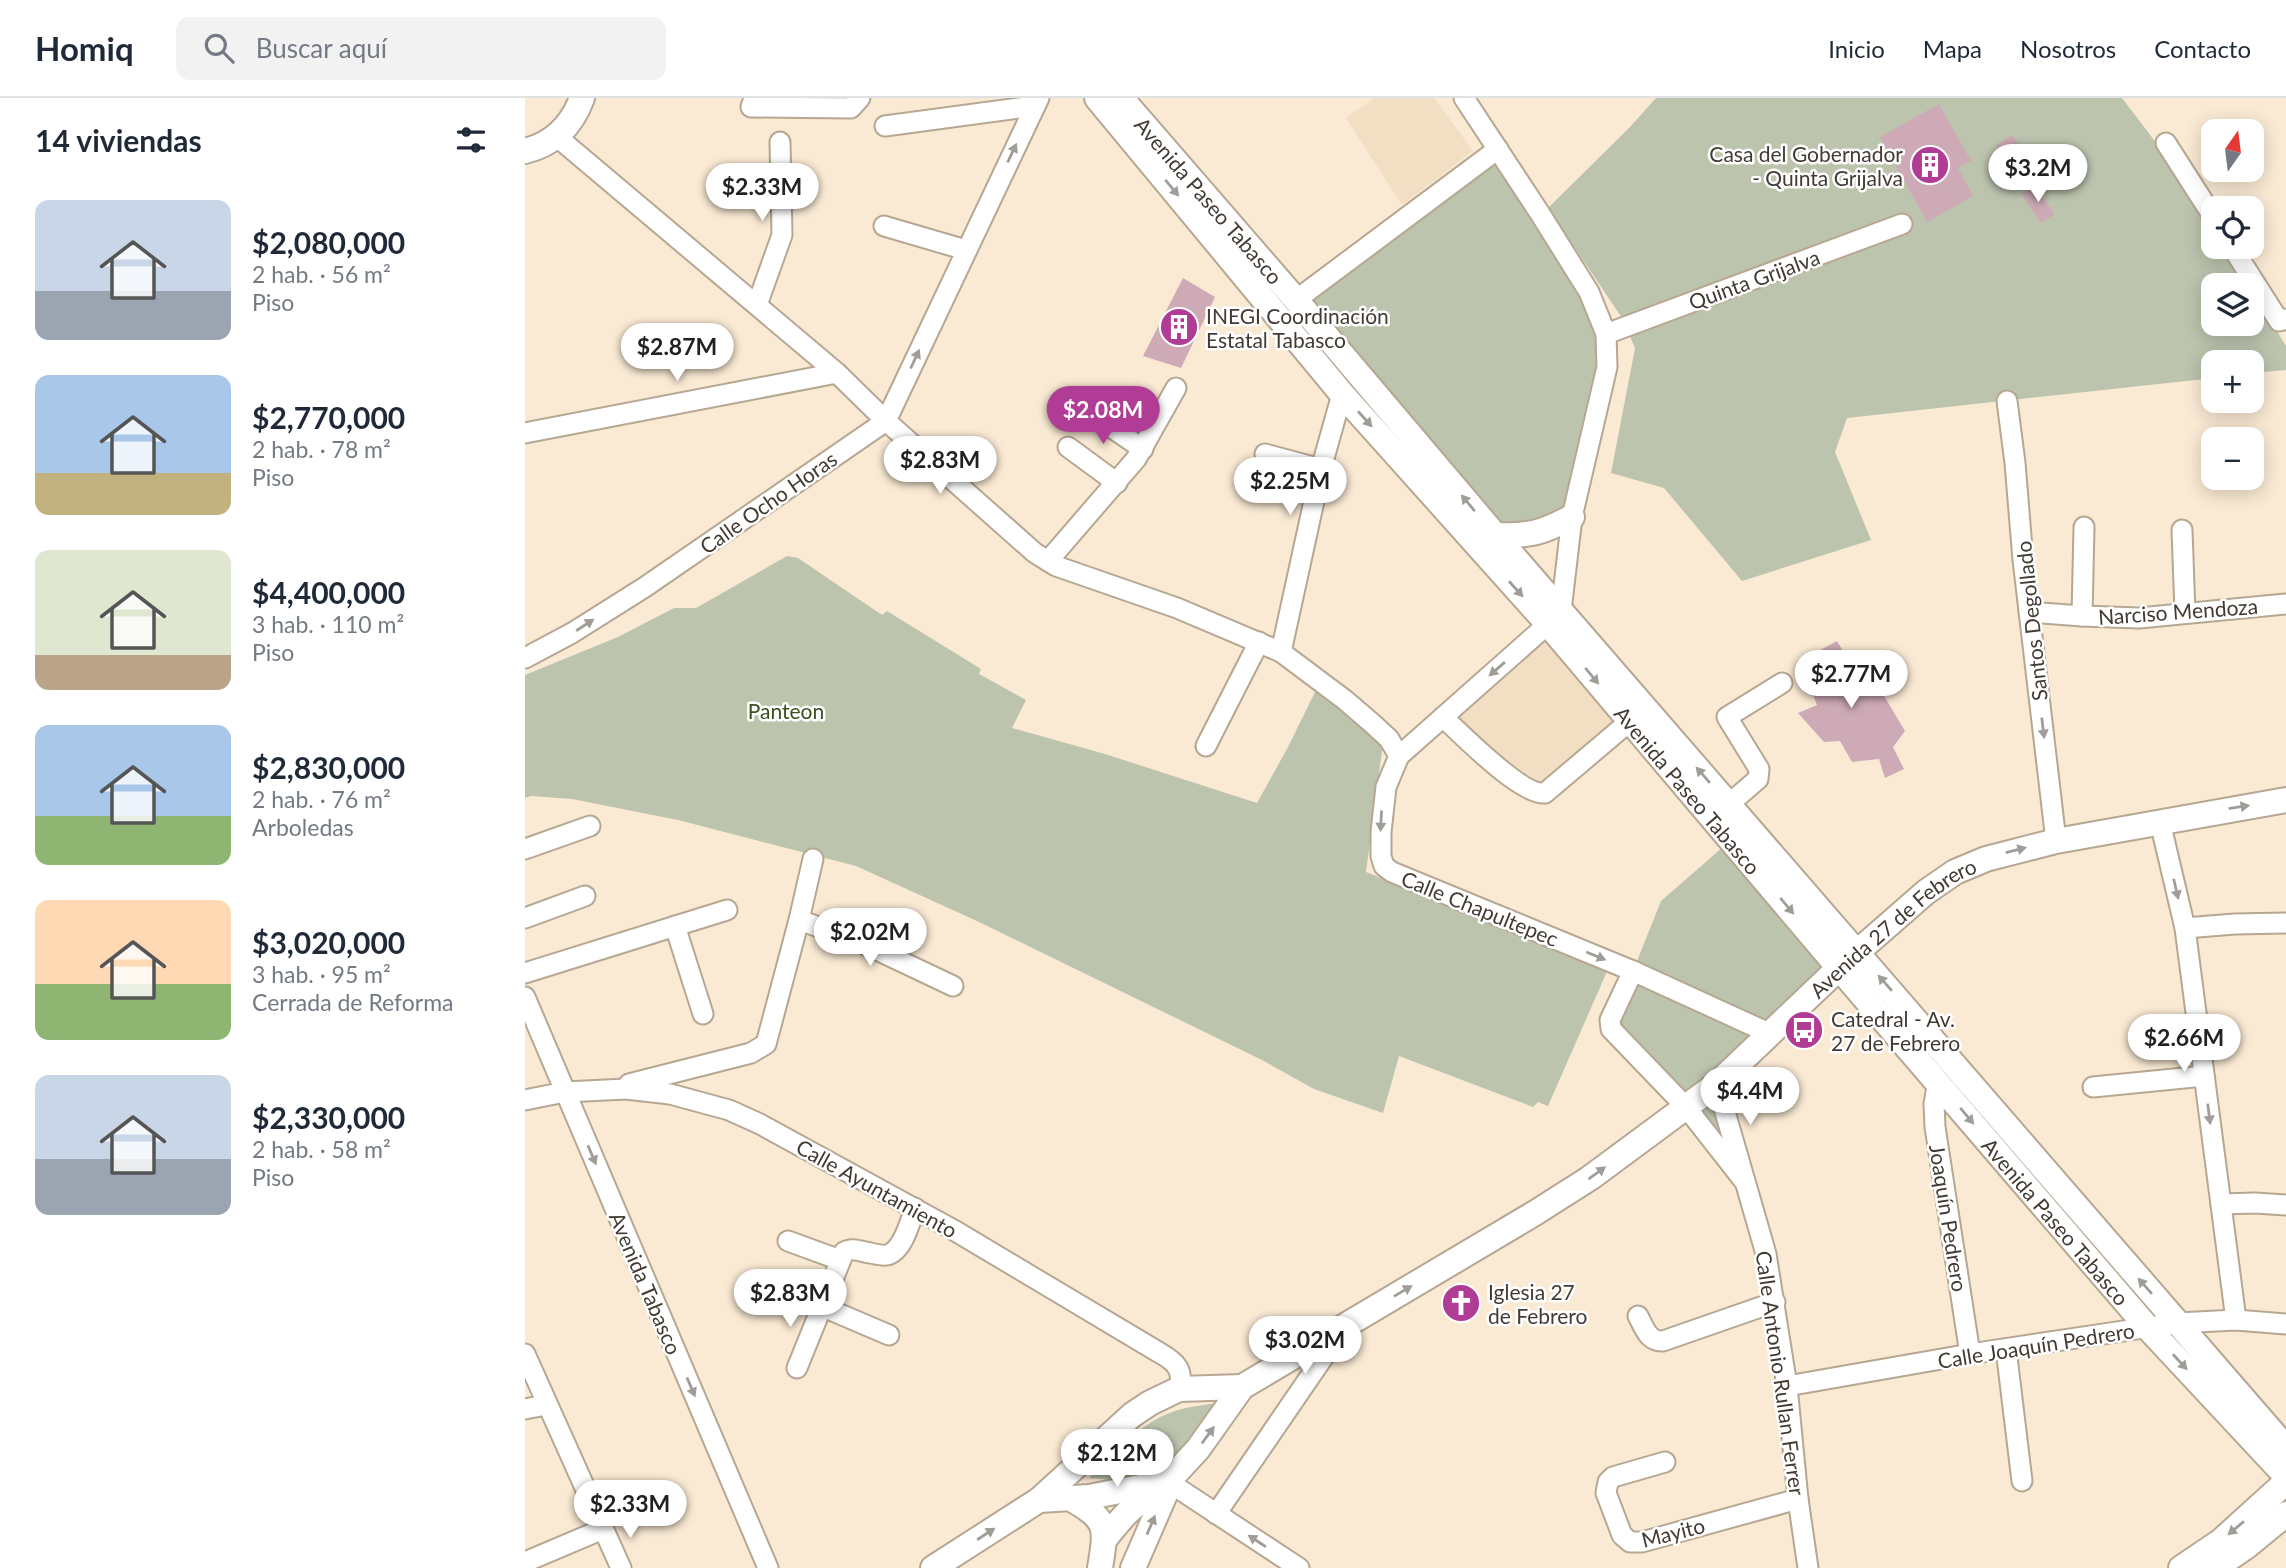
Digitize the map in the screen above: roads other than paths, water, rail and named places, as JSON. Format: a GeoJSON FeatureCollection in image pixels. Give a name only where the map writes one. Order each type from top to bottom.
{"type":"FeatureCollection","features":[{"type":"Feature","properties":{"kind":"main road"},"geometry":{"type":"LineString","coordinates":[[525,150],[544,145],[568,126],[576,115],[582,98]]}},
{"type":"Feature","properties":{"kind":"main road","name":"Avenida Paseo Tabasco"},"geometry":{"type":"LineString","coordinates":[[1097,98],[1342,394],[1729,804],[2286,1448]]}},
{"type":"Feature","properties":{"kind":"main road","name":"Avenida Paseo Tabasco"},"geometry":{"type":"LineString","coordinates":[[1121,98],[1495,535],[1630,721],[2148,1328],[2286,1476]]}},
{"type":"Feature","properties":{"kind":"main road"},"geometry":{"type":"LineString","coordinates":[[1495,535],[1525,536],[1547,530],[1572,517]]}},
{"type":"Feature","properties":{"kind":"main road","name":"Avenida 27 de Febrero"},"geometry":{"type":"LineString","coordinates":[[1039,1500],[1089,1497],[1171,1479],[1198,1449],[1243,1387],[1568,1192],[1686,1107],[1717,1084],[1857,952],[1926,892],[1955,872],[1999,855],[2056,841],[2286,800]]}},
{"type":"Feature","properties":{"kind":"main road","name":"Avenida 27 de Febrero"},"geometry":{"type":"LineString","coordinates":[[933,1568],[1039,1500],[1132,1415],[1150,1403],[1179,1389],[1243,1387]]}},
{"type":"Feature","properties":{"kind":"main road"},"geometry":{"type":"LineString","coordinates":[[1104,1541],[1137,1501],[1171,1479]]}},
{"type":"Feature","properties":{"kind":"main road"},"geometry":{"type":"LineString","coordinates":[[1133,1568],[1171,1479]]}},
{"type":"Feature","properties":{"kind":"main road"},"geometry":{"type":"LineString","coordinates":[[2181,1568],[2221,1541],[2286,1482]]}},
{"type":"Feature","properties":{"kind":"main road"},"geometry":{"type":"LineString","coordinates":[[1070,1498],[1095,1514],[1101,1522],[1104,1541],[1100,1568]]}},
{"type":"Feature","properties":{"kind":"main road"},"geometry":{"type":"LineString","coordinates":[[2215,1568],[2286,1514]]}},
{"type":"Feature","properties":{"kind":"street"},"geometry":{"type":"LineString","coordinates":[[754,98],[751,107],[850,101]]}},
{"type":"Feature","properties":{"kind":"street"},"geometry":{"type":"LineString","coordinates":[[1464,98],[1589,292],[1606,334],[1607,367],[1572,517],[1554,617]]}},
{"type":"Feature","properties":{"kind":"street"},"geometry":{"type":"LineString","coordinates":[[884,126],[1036,102]]}},
{"type":"Feature","properties":{"kind":"street"},"geometry":{"type":"LineString","coordinates":[[886,421],[1036,102]]}},
{"type":"Feature","properties":{"kind":"street"},"geometry":{"type":"LineString","coordinates":[[556,136],[837,373],[886,421],[1025,544],[1048,561],[1177,608],[1281,652],[1374,725],[1389,739],[1399,756]]}},
{"type":"Feature","properties":{"kind":"street"},"geometry":{"type":"LineString","coordinates":[[757,305],[782,234],[779,142]]}},
{"type":"Feature","properties":{"kind":"street"},"geometry":{"type":"LineString","coordinates":[[2167,143],[2201,197]]}},
{"type":"Feature","properties":{"kind":"street"},"geometry":{"type":"LineString","coordinates":[[1296,300],[1498,149]]}},
{"type":"Feature","properties":{"kind":"street","name":"Quinta Grijalva"},"geometry":{"type":"LineString","coordinates":[[1606,334],[1902,224]]}},
{"type":"Feature","properties":{"kind":"street"},"geometry":{"type":"LineString","coordinates":[[884,226],[966,250]]}},
{"type":"Feature","properties":{"kind":"street"},"geometry":{"type":"LineString","coordinates":[[2240,259],[2279,321],[2286,320]]}},
{"type":"Feature","properties":{"kind":"street"},"geometry":{"type":"LineString","coordinates":[[525,433],[837,373]]}},
{"type":"Feature","properties":{"kind":"street"},"geometry":{"type":"LineString","coordinates":[[1048,561],[1117,483],[1143,449],[1176,388]]}},
{"type":"Feature","properties":{"kind":"street"},"geometry":{"type":"LineString","coordinates":[[1281,652],[1321,469],[1342,394]]}},
{"type":"Feature","properties":{"kind":"street","name":"Santos Degollado"},"geometry":{"type":"LineString","coordinates":[[2007,401],[2056,841]]}},
{"type":"Feature","properties":{"kind":"street"},"geometry":{"type":"LineString","coordinates":[[1084,409],[1143,449]]}},
{"type":"Feature","properties":{"kind":"street","name":"Calle Ocho Horas"},"geometry":{"type":"LineString","coordinates":[[525,658],[572,633],[645,587],[886,421]]}},
{"type":"Feature","properties":{"kind":"street"},"geometry":{"type":"LineString","coordinates":[[1068,447],[1117,483]]}},
{"type":"Feature","properties":{"kind":"street"},"geometry":{"type":"LineString","coordinates":[[1265,454],[1321,469]]}},
{"type":"Feature","properties":{"kind":"street"},"geometry":{"type":"LineString","coordinates":[[2082,616],[2084,527]]}},
{"type":"Feature","properties":{"kind":"street"},"geometry":{"type":"LineString","coordinates":[[2182,530],[2185,613]]}},
{"type":"Feature","properties":{"kind":"street","name":"Narciso Mendoza"},"geometry":{"type":"LineString","coordinates":[[2029,612],[2139,618],[2286,604]]}},
{"type":"Feature","properties":{"kind":"street","name":"Calle Chapultepec"},"geometry":{"type":"LineString","coordinates":[[1554,617],[1399,756],[1386,787],[1382,805],[1381,856],[1384,866],[1392,872],[1633,971],[1771,1034]]}},
{"type":"Feature","properties":{"kind":"street"},"geometry":{"type":"LineString","coordinates":[[1206,746],[1259,642]]}},
{"type":"Feature","properties":{"kind":"street"},"geometry":{"type":"LineString","coordinates":[[1729,804],[1758,779],[1760,774],[1727,718],[1782,683]]}},
{"type":"Feature","properties":{"kind":"street"},"geometry":{"type":"LineString","coordinates":[[1443,718],[1515,782],[1539,794],[1545,793],[1630,721]]}},
{"type":"Feature","properties":{"kind":"street"},"geometry":{"type":"LineString","coordinates":[[2160,822],[2185,928],[2236,1320]]}},
{"type":"Feature","properties":{"kind":"street"},"geometry":{"type":"LineString","coordinates":[[525,849],[590,825]]}},
{"type":"Feature","properties":{"kind":"street"},"geometry":{"type":"LineString","coordinates":[[611,1089],[763,1048],[813,859]]}},
{"type":"Feature","properties":{"kind":"street"},"geometry":{"type":"LineString","coordinates":[[525,918],[585,895]]}},
{"type":"Feature","properties":{"kind":"street"},"geometry":{"type":"LineString","coordinates":[[525,973],[727,910]]}},
{"type":"Feature","properties":{"kind":"street"},"geometry":{"type":"LineString","coordinates":[[799,920],[858,941],[953,986]]}},
{"type":"Feature","properties":{"kind":"street"},"geometry":{"type":"LineString","coordinates":[[2185,928],[2286,923]]}},
{"type":"Feature","properties":{"kind":"street"},"geometry":{"type":"LineString","coordinates":[[675,926],[703,1014]]}},
{"type":"Feature","properties":{"kind":"street"},"geometry":{"type":"LineString","coordinates":[[1633,971],[1610,1020],[1611,1029],[1686,1107]]}},
{"type":"Feature","properties":{"kind":"street","name":"Avenida Tabasco"},"geometry":{"type":"LineString","coordinates":[[525,997],[768,1568]]}},
{"type":"Feature","properties":{"kind":"street"},"geometry":{"type":"LineString","coordinates":[[2094,1087],[2204,1076]]}},
{"type":"Feature","properties":{"kind":"street","name":"Joaquín Pedrero"},"geometry":{"type":"LineString","coordinates":[[1938,1081],[1934,1104],[1935,1126],[1970,1354]]}},
{"type":"Feature","properties":{"kind":"street","name":"Calle Antonio Rullan Ferrer"},"geometry":{"type":"LineString","coordinates":[[1717,1084],[1766,1254],[1775,1301],[1808,1568]]}},
{"type":"Feature","properties":{"kind":"street","name":"Calle Ayuntamiento"},"geometry":{"type":"LineString","coordinates":[[525,1100],[565,1092],[611,1089],[670,1094],[729,1110],[760,1124],[1019,1266],[1168,1358],[1180,1371],[1179,1389]]}},
{"type":"Feature","properties":{"kind":"street","name":"Calle Antonio Rullan Ferrer"},"geometry":{"type":"LineString","coordinates":[[1686,1107],[1744,1181]]}},
{"type":"Feature","properties":{"kind":"street"},"geometry":{"type":"LineString","coordinates":[[2221,1204],[2286,1205]]}},
{"type":"Feature","properties":{"kind":"street"},"geometry":{"type":"LineString","coordinates":[[797,1368],[840,1260],[847,1249],[885,1256],[895,1252],[915,1208]]}},
{"type":"Feature","properties":{"kind":"street"},"geometry":{"type":"LineString","coordinates":[[787,1241],[840,1260]]}},
{"type":"Feature","properties":{"kind":"street"},"geometry":{"type":"LineString","coordinates":[[1638,1316],[1650,1338],[1656,1342],[1775,1301]]}},
{"type":"Feature","properties":{"kind":"street"},"geometry":{"type":"LineString","coordinates":[[821,1306],[889,1335]]}},
{"type":"Feature","properties":{"kind":"street","name":"Calle Joaquín Pedrero"},"geometry":{"type":"LineString","coordinates":[[1787,1386],[2177,1322],[2236,1320],[2286,1324]]}},
{"type":"Feature","properties":{"kind":"street"},"geometry":{"type":"LineString","coordinates":[[1216,1514],[1345,1326]]}},
{"type":"Feature","properties":{"kind":"street"},"geometry":{"type":"LineString","coordinates":[[2006,1349],[2022,1481]]}},
{"type":"Feature","properties":{"kind":"street"},"geometry":{"type":"LineString","coordinates":[[525,1354],[621,1568]]}},
{"type":"Feature","properties":{"kind":"street"},"geometry":{"type":"LineString","coordinates":[[525,1409],[546,1405]]}},
{"type":"Feature","properties":{"kind":"street","name":"Mayito"},"geometry":{"type":"LineString","coordinates":[[1665,1462],[1613,1478],[1606,1486],[1620,1532],[1630,1542],[1642,1542],[1798,1499]]}},
{"type":"Feature","properties":{"kind":"street"},"geometry":{"type":"LineString","coordinates":[[1171,1479],[1216,1514],[1299,1568]]}},
{"type":"Feature","properties":{"kind":"street"},"geometry":{"type":"LineString","coordinates":[[525,1562],[603,1529]]}},
{"type":"Feature","properties":{"kind":"place","name":"Casa del Gobernador - Quinta Grijalva"},"geometry":{"type":"Point","coordinates":[1930,165]}},
{"type":"Feature","properties":{"kind":"place","name":"INEGI Coordinación Estatal Tabasco"},"geometry":{"type":"Point","coordinates":[1179,327]}},
{"type":"Feature","properties":{"kind":"place","name":"Catedral - Av. 27 de Febrero"},"geometry":{"type":"Point","coordinates":[1804,1030]}},
{"type":"Feature","properties":{"kind":"place","name":"Iglesia 27 de Febrero"},"geometry":{"type":"Point","coordinates":[1461,1303]}},
{"type":"Feature","properties":{"kind":"park label","name":"Panteon"},"geometry":{"type":"Point","coordinates":[786,710]}}]}
